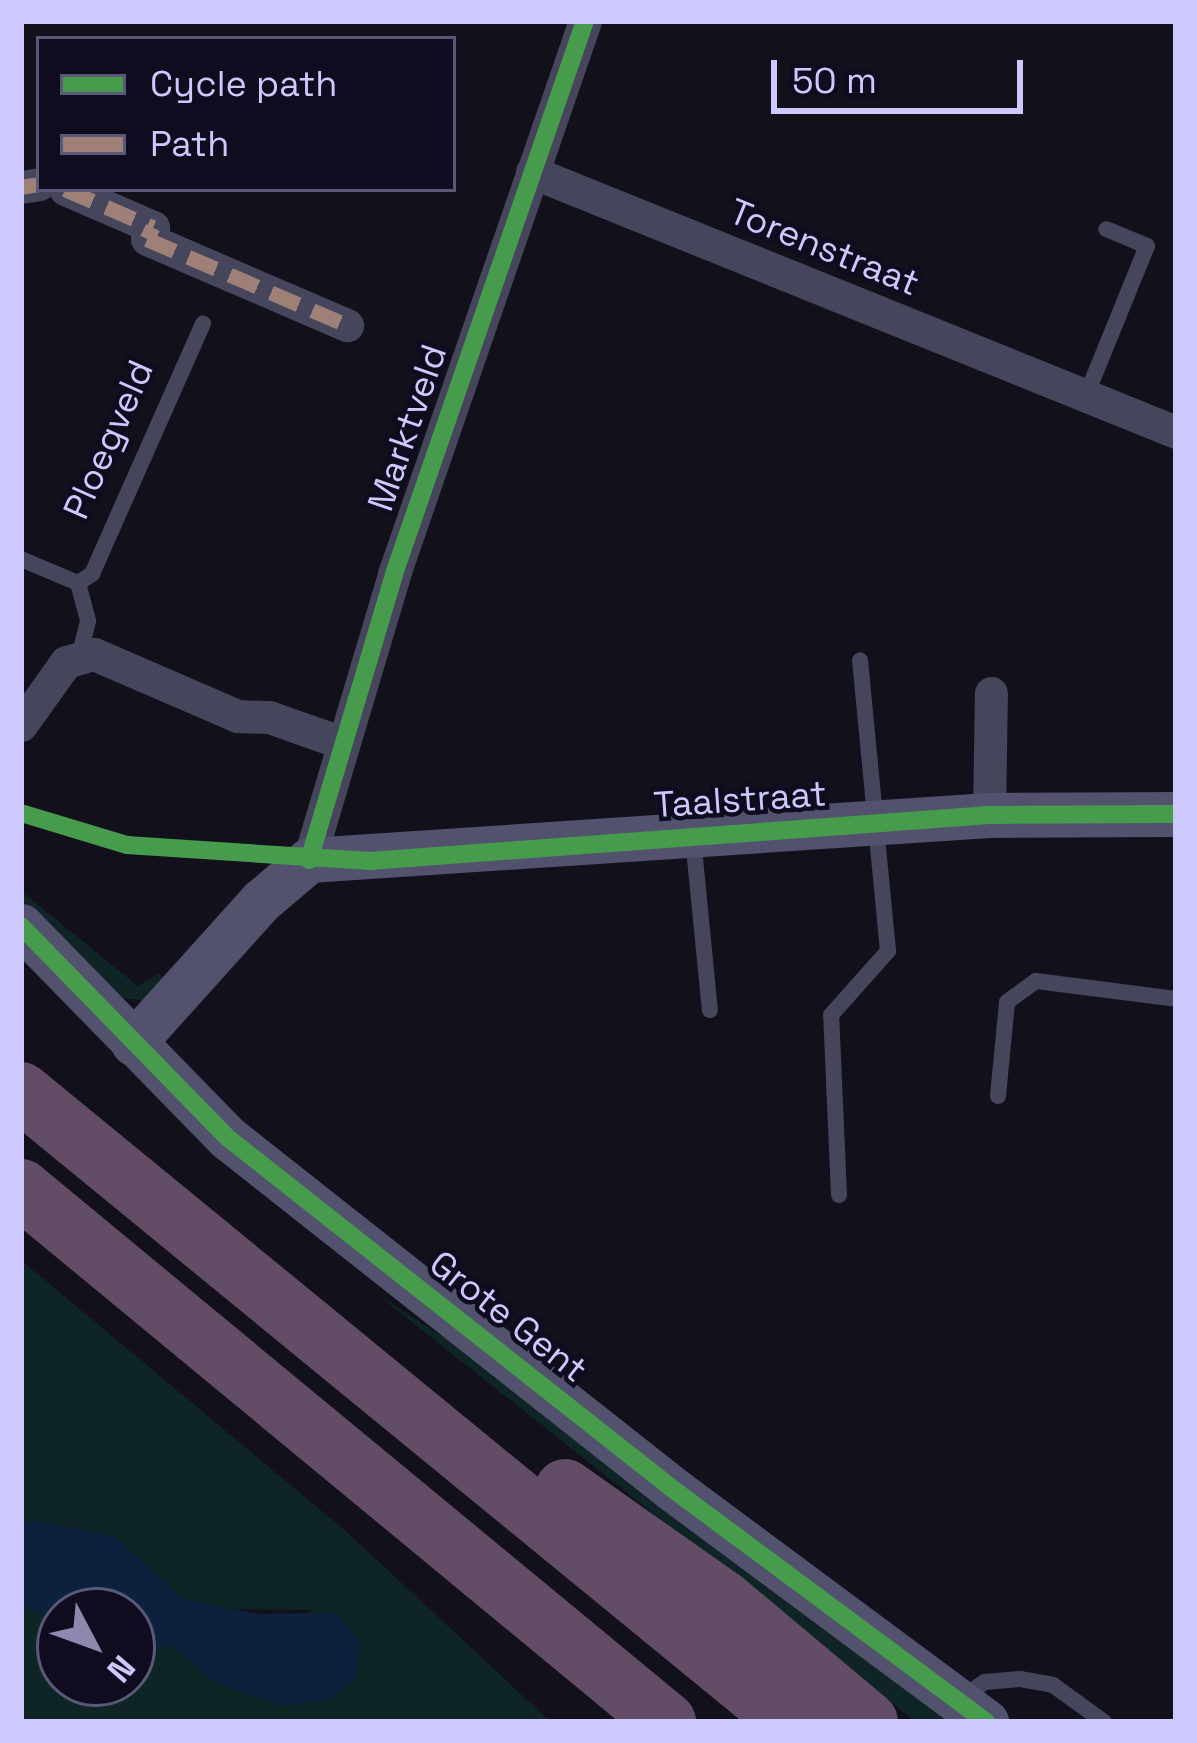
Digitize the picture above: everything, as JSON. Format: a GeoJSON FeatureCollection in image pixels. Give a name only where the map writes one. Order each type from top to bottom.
{"type":"FeatureCollection","features":[{"type":"Feature","properties":{"kind":"highway"},"geometry":{"type":"LineString","coordinates":[[21,1092],[179,1215],[790,1722]]}},
{"type":"Feature","properties":{"kind":"highway"},"geometry":{"type":"LineString","coordinates":[[21,1189],[667,1722]]}},
{"type":"Feature","properties":{"kind":"highway"},"geometry":{"type":"LineString","coordinates":[[179,1215],[724,1601],[868,1722]]}},
{"type":"Feature","properties":{"kind":"highway"},"geometry":{"type":"LineString","coordinates":[[512,1591],[603,1722]]}},
{"type":"Feature","properties":{"kind":"street","name":"Marktveld"},"geometry":{"type":"LineString","coordinates":[[309,860],[340,742],[585,21]]}},
{"type":"Feature","properties":{"kind":"street","name":"Torenstraat"},"geometry":{"type":"LineString","coordinates":[[532,172],[1176,432]]}},
{"type":"Feature","properties":{"kind":"street"},"geometry":{"type":"LineString","coordinates":[[72,192],[153,227],[147,239],[347,325]]}},
{"type":"Feature","properties":{"kind":"street"},"geometry":{"type":"LineString","coordinates":[[21,725],[54,675],[80,654],[113,658],[237,716],[269,717],[340,742]]}},
{"type":"Feature","properties":{"kind":"street"},"geometry":{"type":"LineString","coordinates":[[989,815],[991,693]]}},
{"type":"Feature","properties":{"kind":"street","name":"Taalstraat"},"geometry":{"type":"LineString","coordinates":[[309,860],[989,815],[1176,814]]}},
{"type":"Feature","properties":{"kind":"street"},"geometry":{"type":"LineString","coordinates":[[133,1043],[261,901],[309,860]]}},
{"type":"Feature","properties":{"kind":"street","name":"Grote Gent"},"geometry":{"type":"LineString","coordinates":[[21,926],[228,1138],[674,1490],[972,1711]]}},
{"type":"Feature","properties":{"kind":"lane"},"geometry":{"type":"LineString","coordinates":[[1085,396],[1148,246],[1106,229]]}},
{"type":"Feature","properties":{"kind":"lane","name":"Ploegveld"},"geometry":{"type":"LineString","coordinates":[[78,583],[92,574],[203,323]]}},
{"type":"Feature","properties":{"kind":"lane"},"geometry":{"type":"LineString","coordinates":[[21,559],[78,583],[88,621],[80,654]]}},
{"type":"Feature","properties":{"kind":"lane"},"geometry":{"type":"LineString","coordinates":[[839,1195],[831,1015],[888,951],[881,823],[860,660]]}},
{"type":"Feature","properties":{"kind":"lane"},"geometry":{"type":"LineString","coordinates":[[692,836],[710,1010]]}},
{"type":"Feature","properties":{"kind":"lane"},"geometry":{"type":"LineString","coordinates":[[998,1096],[1007,1002],[1036,981],[1176,999]]}},
{"type":"Feature","properties":{"kind":"lane"},"geometry":{"type":"LineString","coordinates":[[972,1711],[985,1682],[1020,1679],[1053,1684],[1104,1722]]}},
{"type":"Feature","properties":{"kind":"green space"},"geometry":{"type":"Polygon","coordinates":[[[21,891],[138,986],[159,973],[172,984],[149,1001],[122,998],[21,901],[21,891]]]}},
{"type":"Feature","properties":{"kind":"green space"},"geometry":{"type":"Polygon","coordinates":[[[21,1260],[348,1533],[551,1722],[21,1722],[21,1604],[36,1611],[36,1707],[156,1707],[156,1647],[172,1645],[214,1682],[312,1610],[219,1609],[183,1599],[116,1537],[34,1520],[21,1527],[21,1260]]]}},
{"type":"Feature","properties":{"kind":"green space"},"geometry":{"type":"Polygon","coordinates":[[[374,1292],[453,1343],[958,1722],[916,1722],[374,1292]]]}},
{"type":"Feature","properties":{"kind":"water"},"geometry":{"type":"Polygon","coordinates":[[[34,1520],[116,1537],[183,1599],[259,1614],[335,1613],[360,1641],[357,1676],[330,1700],[281,1706],[214,1682],[172,1646],[156,1647],[156,1587],[36,1587],[36,1612],[24,1607],[21,1527],[34,1520]]]}},
{"type":"Feature","properties":{"kind":"marked path"},"geometry":{"type":"LineString","coordinates":[[21,187],[36,184]]}},
{"type":"Feature","properties":{"kind":"marked path"},"geometry":{"type":"LineString","coordinates":[[72,192],[153,227],[147,239],[347,325]]}},
{"type":"Feature","properties":{"kind":"cycle path"},"geometry":{"type":"LineString","coordinates":[[309,860],[394,574],[585,21]]}},
{"type":"Feature","properties":{"kind":"cycle path"},"geometry":{"type":"LineString","coordinates":[[21,813],[127,845],[369,861],[989,815],[1176,814]]}},
{"type":"Feature","properties":{"kind":"cycle path"},"geometry":{"type":"LineString","coordinates":[[21,926],[228,1138],[674,1490],[986,1722]]}}]}
